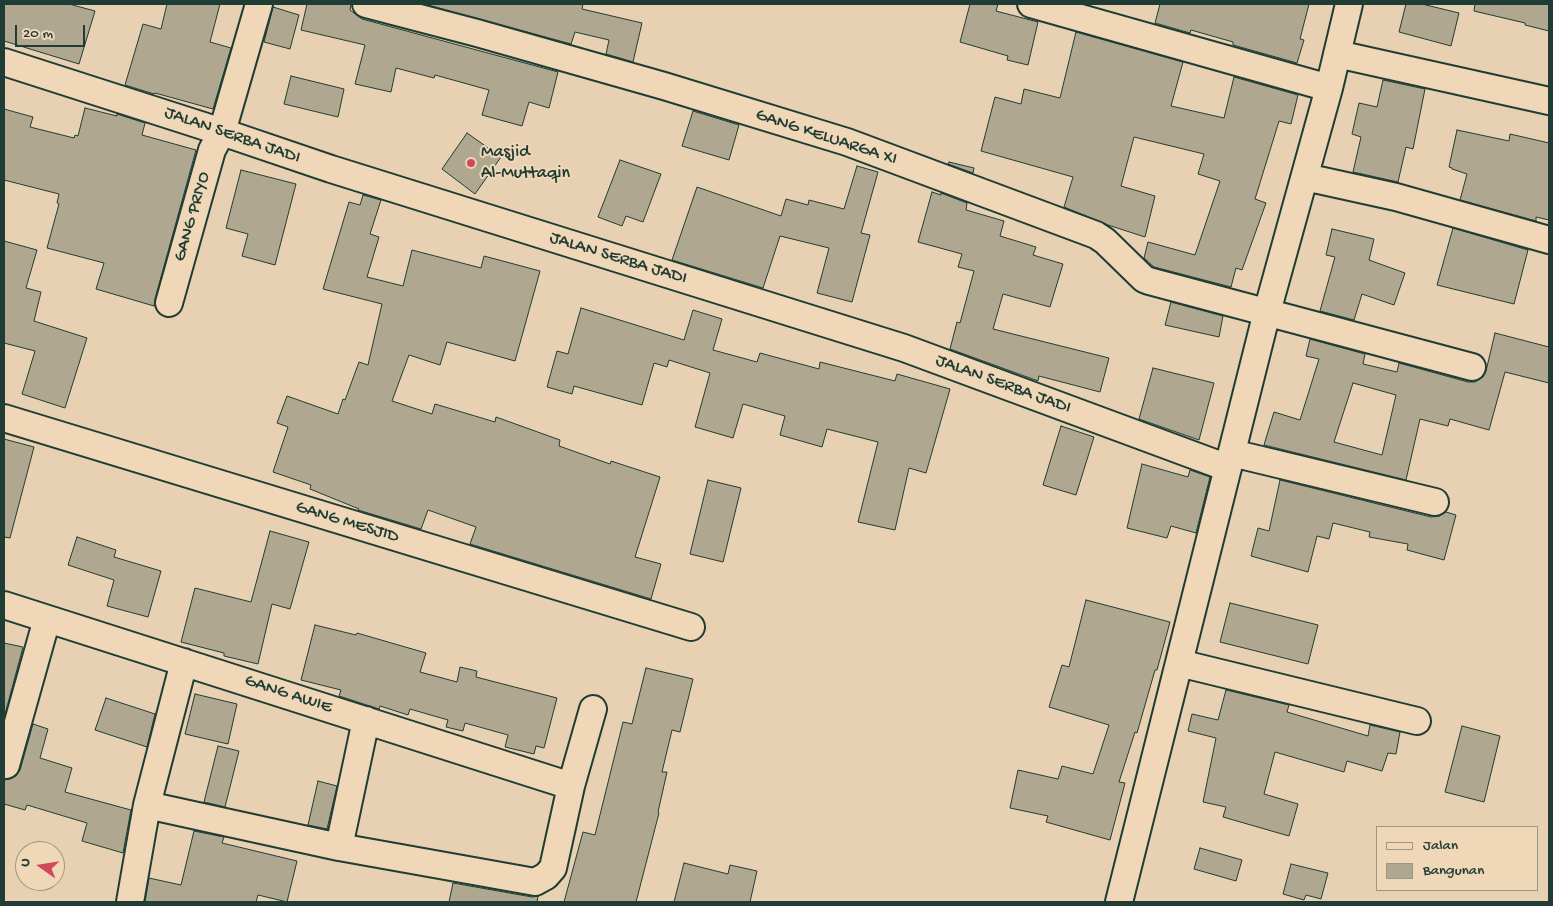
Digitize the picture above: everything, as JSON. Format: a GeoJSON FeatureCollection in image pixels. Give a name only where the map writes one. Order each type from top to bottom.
{"type":"FeatureCollection","features":[{"type":"Feature","properties":{"kind":"street","name":"GANG PRIYO"},"geometry":{"type":"LineString","coordinates":[[169,303],[212,150],[222,132],[259,4]]}},
{"type":"Feature","properties":{"kind":"street","name":"GANG KELUARGA XI"},"geometry":{"type":"LineString","coordinates":[[366,4],[664,86],[847,142],[1096,235],[1105,241],[1144,279],[1472,368]]}},
{"type":"Feature","properties":{"kind":"street"},"geometry":{"type":"LineString","coordinates":[[1031,4],[1329,88]]}},
{"type":"Feature","properties":{"kind":"street"},"geometry":{"type":"LineString","coordinates":[[1119,902],[1267,312],[1329,88],[1349,4]]}},
{"type":"Feature","properties":{"kind":"street"},"geometry":{"type":"LineString","coordinates":[[1337,54],[1549,102]]}},
{"type":"Feature","properties":{"kind":"street","name":"JALAN SERBA JADI"},"geometry":{"type":"LineString","coordinates":[[4,62],[350,175],[904,348],[1230,460],[1435,502]]}},
{"type":"Feature","properties":{"kind":"street"},"geometry":{"type":"LineString","coordinates":[[1305,177],[1396,197],[1549,240]]}},
{"type":"Feature","properties":{"kind":"street","name":"GANG MESJID"},"geometry":{"type":"LineString","coordinates":[[4,418],[691,628]]}},
{"type":"Feature","properties":{"kind":"street","name":"GANG AWIE"},"geometry":{"type":"LineString","coordinates":[[4,605],[571,786]]}},
{"type":"Feature","properties":{"kind":"street"},"geometry":{"type":"LineString","coordinates":[[6,765],[47,618]]}},
{"type":"Feature","properties":{"kind":"street"},"geometry":{"type":"LineString","coordinates":[[130,902],[147,804],[184,662]]}},
{"type":"Feature","properties":{"kind":"street"},"geometry":{"type":"LineString","coordinates":[[1179,663],[1418,720]]}},
{"type":"Feature","properties":{"kind":"street"},"geometry":{"type":"LineString","coordinates":[[147,804],[339,847],[535,882],[546,876],[554,868],[571,786],[593,709]]}},
{"type":"Feature","properties":{"kind":"street"},"geometry":{"type":"LineString","coordinates":[[339,847],[366,720]]}},
{"type":"Feature","properties":{"kind":"building"},"geometry":{"type":"Polygon","coordinates":[[[4,4],[69,4],[95,11],[79,64],[4,41],[4,4]]]}},
{"type":"Feature","properties":{"kind":"building"},"geometry":{"type":"Polygon","coordinates":[[[167,4],[220,4],[210,42],[231,48],[213,109],[125,85],[143,24],[161,29],[167,4]]]}},
{"type":"Feature","properties":{"kind":"building"},"geometry":{"type":"Polygon","coordinates":[[[307,4],[351,4],[350,10],[362,19],[558,72],[549,108],[529,102],[522,126],[482,115],[489,90],[435,75],[434,78],[396,68],[391,92],[355,84],[365,45],[301,30],[307,4]]]}},
{"type":"Feature","properties":{"kind":"building"},"geometry":{"type":"Polygon","coordinates":[[[424,4],[583,4],[582,9],[642,23],[633,62],[606,54],[609,40],[575,32],[571,44],[424,4]]]}},
{"type":"Feature","properties":{"kind":"building"},"geometry":{"type":"Polygon","coordinates":[[[970,4],[998,4],[996,11],[1038,22],[1028,65],[1007,60],[1008,56],[960,42],[970,4]]]}},
{"type":"Feature","properties":{"kind":"building"},"geometry":{"type":"Polygon","coordinates":[[[1160,4],[1309,4],[1300,39],[1304,40],[1297,63],[1233,45],[1233,42],[1191,30],[1190,33],[1155,23],[1160,4]]]}},
{"type":"Feature","properties":{"kind":"building"},"geometry":{"type":"Polygon","coordinates":[[[1406,4],[1422,4],[1459,13],[1451,46],[1399,32],[1406,4]]]}},
{"type":"Feature","properties":{"kind":"building"},"geometry":{"type":"Polygon","coordinates":[[[1475,4],[1549,4],[1549,31],[1525,25],[1525,23],[1474,11],[1475,4]]]}},
{"type":"Feature","properties":{"kind":"building"},"geometry":{"type":"Polygon","coordinates":[[[273,7],[299,15],[290,49],[264,42],[273,7]]]}},
{"type":"Feature","properties":{"kind":"building"},"geometry":{"type":"Polygon","coordinates":[[[1076,32],[1183,62],[1171,106],[1224,118],[1234,77],[1298,95],[1291,124],[1279,121],[1255,199],[1266,203],[1242,270],[1236,268],[1231,287],[1154,267],[1144,258],[1148,242],[1195,255],[1220,181],[1198,174],[1204,154],[1134,137],[1121,186],[1155,196],[1145,237],[1108,225],[1064,207],[1073,177],[981,151],[995,97],[1021,104],[1024,89],[1060,98],[1076,32]]]}},
{"type":"Feature","properties":{"kind":"building"},"geometry":{"type":"Polygon","coordinates":[[[291,76],[344,89],[338,117],[284,104],[291,76]]]}},
{"type":"Feature","properties":{"kind":"building"},"geometry":{"type":"Polygon","coordinates":[[[1383,80],[1425,89],[1413,149],[1406,147],[1398,182],[1353,172],[1361,137],[1352,134],[1359,103],[1377,107],[1383,80]]]}},
{"type":"Feature","properties":{"kind":"building"},"geometry":{"type":"Polygon","coordinates":[[[85,108],[117,116],[117,114],[145,123],[142,135],[196,150],[154,306],[96,289],[104,263],[47,248],[59,204],[57,203],[59,194],[4,180],[4,109],[33,117],[30,127],[74,138],[75,135],[78,136],[85,108]]]}},
{"type":"Feature","properties":{"kind":"building"},"geometry":{"type":"Polygon","coordinates":[[[693,111],[739,125],[729,160],[682,146],[693,111]]]}},
{"type":"Feature","properties":{"kind":"building"},"geometry":{"type":"Polygon","coordinates":[[[1457,130],[1509,141],[1510,134],[1549,143],[1549,220],[1536,217],[1536,221],[1460,200],[1467,174],[1449,167],[1457,130]]]}},
{"type":"Feature","properties":{"kind":"building","name":"Masjid Al-Muttaqin"},"geometry":{"type":"Polygon","coordinates":[[[467,133],[501,157],[475,194],[442,169],[467,133]]]}},
{"type":"Feature","properties":{"kind":"building"},"geometry":{"type":"Polygon","coordinates":[[[620,160],[661,174],[643,222],[626,216],[622,226],[598,217],[620,160]]]}},
{"type":"Feature","properties":{"kind":"building"},"geometry":{"type":"Polygon","coordinates":[[[949,162],[974,168],[973,173],[948,164],[949,162]]]}},
{"type":"Feature","properties":{"kind":"building"},"geometry":{"type":"Polygon","coordinates":[[[857,166],[878,172],[861,233],[870,235],[852,302],[817,293],[829,248],[780,236],[763,288],[672,260],[697,187],[781,216],[786,199],[808,205],[809,200],[844,209],[857,166]]]}},
{"type":"Feature","properties":{"kind":"building"},"geometry":{"type":"Polygon","coordinates":[[[241,170],[296,184],[275,265],[242,256],[248,234],[226,228],[241,170]]]}},
{"type":"Feature","properties":{"kind":"building"},"geometry":{"type":"Polygon","coordinates":[[[932,192],[941,195],[941,193],[967,203],[966,210],[1004,221],[1000,236],[1036,247],[1033,255],[1063,264],[1050,307],[1003,294],[993,329],[1109,358],[1100,392],[1039,376],[1038,381],[950,349],[957,322],[960,323],[974,271],[958,267],[962,254],[918,242],[932,192]]]}},
{"type":"Feature","properties":{"kind":"building"},"geometry":{"type":"Polygon","coordinates":[[[363,195],[381,200],[370,234],[379,237],[367,277],[403,286],[412,250],[481,268],[484,256],[540,271],[515,361],[447,342],[440,365],[409,355],[392,401],[432,414],[435,404],[495,422],[496,417],[560,440],[559,446],[610,464],[611,461],[660,477],[635,557],[661,564],[651,599],[470,544],[476,527],[428,510],[421,529],[358,510],[310,489],[311,485],[273,472],[288,427],[277,423],[287,396],[338,414],[359,362],[368,365],[382,304],[323,289],[349,202],[360,205],[363,195]]]}},
{"type":"Feature","properties":{"kind":"building"},"geometry":{"type":"Polygon","coordinates":[[[1453,228],[1528,250],[1514,304],[1437,285],[1453,228]]]}},
{"type":"Feature","properties":{"kind":"building"},"geometry":{"type":"Polygon","coordinates":[[[1332,229],[1374,239],[1369,260],[1405,273],[1394,305],[1362,294],[1354,320],[1320,311],[1335,257],[1326,255],[1332,229]]]}},
{"type":"Feature","properties":{"kind":"building"},"geometry":{"type":"Polygon","coordinates":[[[4,241],[37,250],[26,288],[41,292],[34,321],[87,338],[65,408],[22,394],[35,351],[4,343],[4,241]]]}},
{"type":"Feature","properties":{"kind":"building"},"geometry":{"type":"Polygon","coordinates":[[[1171,302],[1223,316],[1219,337],[1165,325],[1171,302]]]}},
{"type":"Feature","properties":{"kind":"building"},"geometry":{"type":"Polygon","coordinates":[[[581,308],[684,340],[693,310],[722,319],[713,350],[757,362],[760,353],[819,369],[820,362],[895,381],[897,374],[950,389],[926,473],[909,468],[895,530],[858,522],[878,442],[827,429],[822,447],[780,435],[785,416],[743,404],[733,438],[695,427],[710,373],[669,360],[667,367],[654,363],[642,405],[574,386],[572,394],[547,387],[557,351],[568,354],[581,308]]]}},
{"type":"Feature","properties":{"kind":"building"},"geometry":{"type":"Polygon","coordinates":[[[1495,333],[1549,347],[1549,383],[1505,372],[1489,430],[1450,419],[1448,426],[1420,419],[1406,480],[1264,445],[1274,412],[1300,420],[1319,359],[1306,356],[1310,339],[1365,354],[1363,364],[1397,372],[1399,363],[1468,382],[1475,382],[1483,377],[1495,333]],[[1353,383],[1334,442],[1382,455],[1396,395],[1353,383]]]}},
{"type":"Feature","properties":{"kind":"building"},"geometry":{"type":"Polygon","coordinates":[[[1153,368],[1214,383],[1199,440],[1139,419],[1153,368]]]}},
{"type":"Feature","properties":{"kind":"building"},"geometry":{"type":"Polygon","coordinates":[[[1061,426],[1094,437],[1076,495],[1043,485],[1061,426]]]}},
{"type":"Feature","properties":{"kind":"building"},"geometry":{"type":"Polygon","coordinates":[[[4,439],[34,447],[10,538],[4,537],[4,439]]]}},
{"type":"Feature","properties":{"kind":"building"},"geometry":{"type":"Polygon","coordinates":[[[1142,464],[1188,477],[1190,470],[1210,477],[1196,533],[1171,526],[1167,538],[1127,528],[1142,464]]]}},
{"type":"Feature","properties":{"kind":"building"},"geometry":{"type":"Polygon","coordinates":[[[708,480],[741,488],[723,562],[690,554],[708,480]]]}},
{"type":"Feature","properties":{"kind":"building"},"geometry":{"type":"Polygon","coordinates":[[[1280,480],[1431,517],[1439,516],[1446,512],[1456,515],[1444,560],[1407,550],[1408,544],[1369,537],[1370,532],[1333,523],[1329,539],[1317,536],[1308,572],[1251,556],[1258,528],[1269,531],[1280,480]]]}},
{"type":"Feature","properties":{"kind":"building"},"geometry":{"type":"Polygon","coordinates":[[[270,531],[309,542],[290,609],[272,604],[258,664],[224,656],[224,653],[181,642],[195,588],[251,602],[270,531]]]}},
{"type":"Feature","properties":{"kind":"building"},"geometry":{"type":"Polygon","coordinates":[[[77,537],[116,550],[114,557],[161,571],[148,617],[107,606],[114,580],[68,565],[77,537]]]}},
{"type":"Feature","properties":{"kind":"building"},"geometry":{"type":"Polygon","coordinates":[[[1086,600],[1170,622],[1137,733],[1135,732],[1119,782],[1125,783],[1110,840],[1046,822],[1048,816],[1010,808],[1018,770],[1058,779],[1062,766],[1093,774],[1109,725],[1049,707],[1062,665],[1069,667],[1086,600]]]}},
{"type":"Feature","properties":{"kind":"building"},"geometry":{"type":"Polygon","coordinates":[[[1230,603],[1318,625],[1308,664],[1220,642],[1230,603]]]}},
{"type":"Feature","properties":{"kind":"building"},"geometry":{"type":"Polygon","coordinates":[[[315,625],[356,635],[357,633],[426,653],[420,672],[457,682],[460,667],[477,671],[476,677],[557,698],[544,748],[536,746],[534,754],[505,747],[508,735],[465,723],[463,731],[446,727],[448,720],[410,709],[408,715],[380,706],[379,709],[339,696],[341,690],[301,680],[315,625]]]}},
{"type":"Feature","properties":{"kind":"building"},"geometry":{"type":"Polygon","coordinates":[[[4,643],[23,647],[4,718],[4,643]]]}},
{"type":"Feature","properties":{"kind":"building"},"geometry":{"type":"Polygon","coordinates":[[[646,668],[693,679],[680,732],[672,730],[662,772],[667,772],[659,813],[636,902],[564,902],[583,832],[595,835],[623,722],[632,724],[646,668]]]}},
{"type":"Feature","properties":{"kind":"building"},"geometry":{"type":"Polygon","coordinates":[[[1226,690],[1289,705],[1287,712],[1368,736],[1370,725],[1400,732],[1396,754],[1388,753],[1382,771],[1347,761],[1344,772],[1275,752],[1264,794],[1298,804],[1289,836],[1223,817],[1226,807],[1203,802],[1216,738],[1188,731],[1192,714],[1218,720],[1226,690]]]}},
{"type":"Feature","properties":{"kind":"building"},"geometry":{"type":"Polygon","coordinates":[[[195,694],[237,704],[228,744],[185,734],[195,694]]]}},
{"type":"Feature","properties":{"kind":"building"},"geometry":{"type":"Polygon","coordinates":[[[106,698],[155,714],[147,747],[95,730],[106,698]]]}},
{"type":"Feature","properties":{"kind":"building"},"geometry":{"type":"Polygon","coordinates":[[[33,724],[48,729],[40,758],[72,768],[65,792],[131,810],[123,853],[82,841],[87,823],[27,805],[25,810],[4,804],[4,780],[16,776],[20,770],[33,724]]]}},
{"type":"Feature","properties":{"kind":"building"},"geometry":{"type":"Polygon","coordinates":[[[1462,726],[1500,736],[1484,802],[1445,792],[1462,726]]]}},
{"type":"Feature","properties":{"kind":"building"},"geometry":{"type":"Polygon","coordinates":[[[218,746],[239,751],[225,807],[204,802],[218,746]]]}},
{"type":"Feature","properties":{"kind":"building"},"geometry":{"type":"Polygon","coordinates":[[[318,781],[337,786],[327,829],[308,825],[318,781]]]}},
{"type":"Feature","properties":{"kind":"building"},"geometry":{"type":"Polygon","coordinates":[[[194,831],[224,837],[222,843],[297,861],[287,902],[258,895],[256,902],[145,902],[149,878],[181,885],[194,831]]]}},
{"type":"Feature","properties":{"kind":"building"},"geometry":{"type":"Polygon","coordinates":[[[1200,848],[1242,860],[1236,881],[1194,869],[1200,848]]]}},
{"type":"Feature","properties":{"kind":"building"},"geometry":{"type":"Polygon","coordinates":[[[684,863],[728,874],[730,865],[757,871],[750,902],[674,902],[684,863]]]}},
{"type":"Feature","properties":{"kind":"building"},"geometry":{"type":"Polygon","coordinates":[[[1291,864],[1328,873],[1321,899],[1306,895],[1304,900],[1283,894],[1291,864]]]}},
{"type":"Feature","properties":{"kind":"building"},"geometry":{"type":"Polygon","coordinates":[[[453,883],[532,897],[538,896],[537,902],[449,902],[453,883]]]}},
{"type":"Feature","properties":{"kind":"place","name":"Masjid Al-Muttaqin"},"geometry":{"type":"Point","coordinates":[471,163]}}]}
